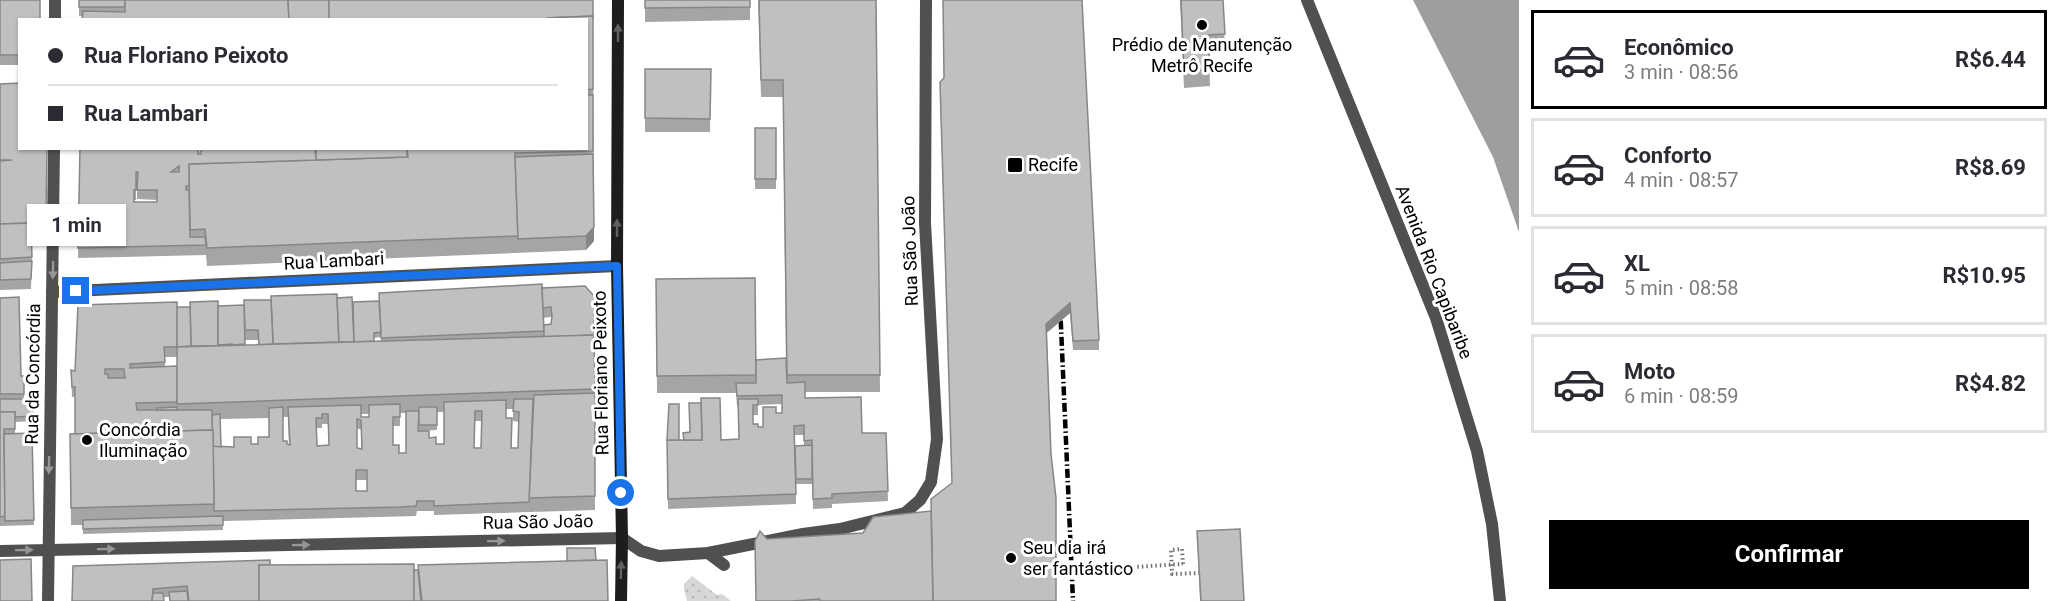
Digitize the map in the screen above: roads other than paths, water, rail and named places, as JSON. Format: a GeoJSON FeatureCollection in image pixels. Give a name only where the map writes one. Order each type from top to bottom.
{"type":"FeatureCollection","features":[{"type":"Feature","properties":{"kind":"main road","name":"Rua Floriano Peixoto"},"geometry":{"type":"LineString","coordinates":[[618,0],[617,266],[621,601]]}},
{"type":"Feature","properties":{"kind":"street"},"geometry":{"type":"LineString","coordinates":[[55,0],[55,18]]}},
{"type":"Feature","properties":{"kind":"street","name":"Rua São João"},"geometry":{"type":"LineString","coordinates":[[0,551],[622,538],[642,550],[659,556],[708,553],[840,529],[904,513],[920,500],[931,482],[937,439],[925,223],[926,0]]}},
{"type":"Feature","properties":{"kind":"street","name":"Avenida Rio Capibaribe"},"geometry":{"type":"LineString","coordinates":[[1308,0],[1436,318],[1477,451],[1492,524],[1500,601]]}},
{"type":"Feature","properties":{"kind":"street","name":"Rua da Concórdia"},"geometry":{"type":"LineString","coordinates":[[48,601],[54,150]]}},
{"type":"Feature","properties":{"kind":"street","name":"Rua Lambari"},"geometry":{"type":"LineString","coordinates":[[52,292],[617,266]]}},
{"type":"Feature","properties":{"kind":"street"},"geometry":{"type":"LineString","coordinates":[[708,553],[723,565]]}},
{"type":"Feature","properties":{"kind":"railway"},"geometry":{"type":"LineString","coordinates":[[1060,304],[1073,601]]}},
{"type":"Feature","properties":{"kind":"place","name":"Prédio de Manutenção Metrô Recife"},"geometry":{"type":"Point","coordinates":[1202,25]}},
{"type":"Feature","properties":{"kind":"place","name":"Recife"},"geometry":{"type":"Point","coordinates":[1015,165]}},
{"type":"Feature","properties":{"kind":"place","name":"Concórdia Iluminação"},"geometry":{"type":"Point","coordinates":[87,440]}},
{"type":"Feature","properties":{"kind":"place","name":"Seu dia irá ser fantástico"},"geometry":{"type":"Point","coordinates":[1011,558]}}]}
